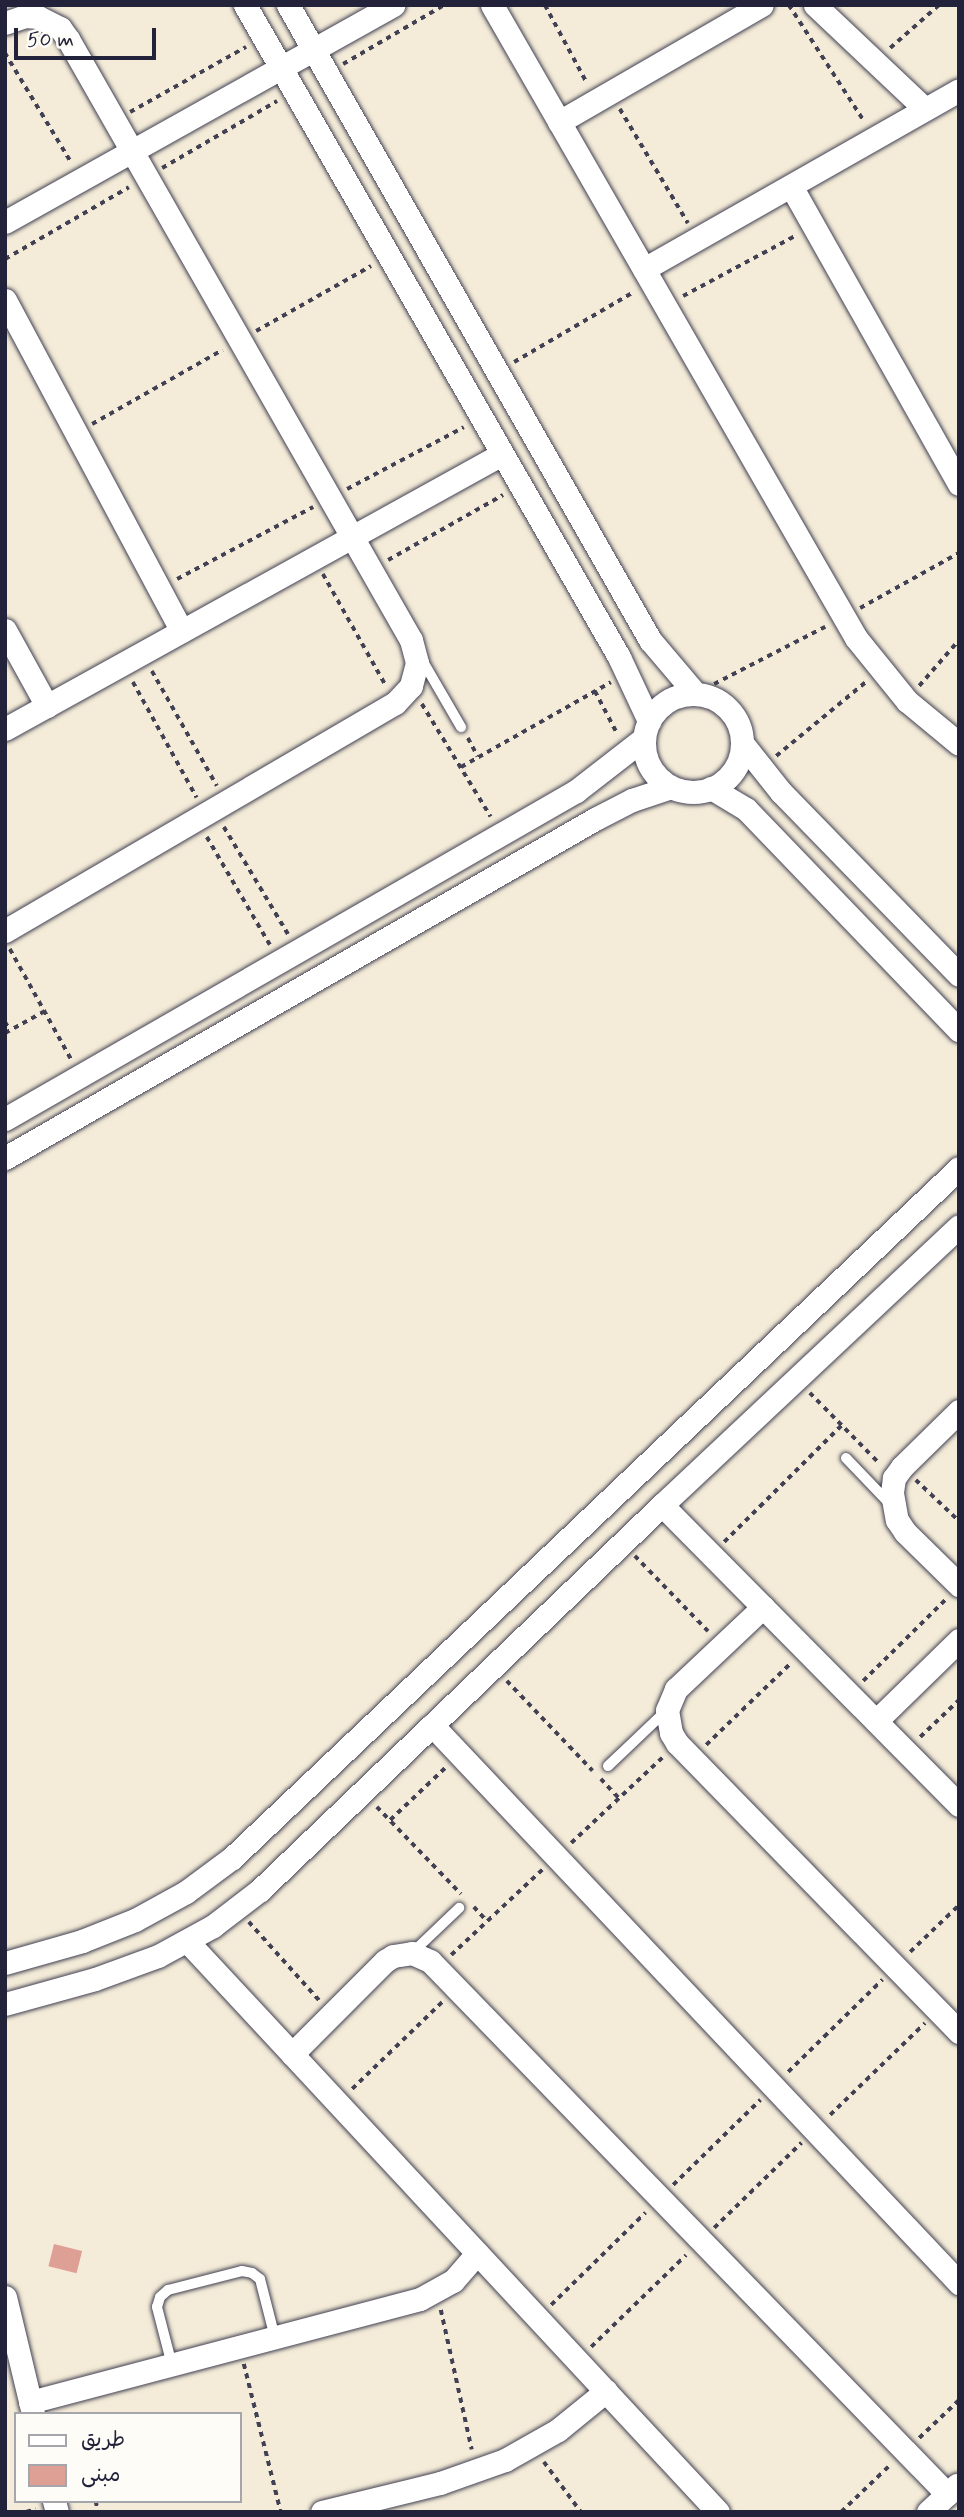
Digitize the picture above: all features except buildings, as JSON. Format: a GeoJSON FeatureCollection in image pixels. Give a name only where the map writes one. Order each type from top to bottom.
{"type":"FeatureCollection","features":[{"type":"Feature","properties":{"kind":"street"},"geometry":{"type":"LineString","coordinates":[[245,5],[628,672],[640,738],[653,772],[671,787],[691,792],[711,788],[733,771],[741,743]]}},
{"type":"Feature","properties":{"kind":"street"},"geometry":{"type":"LineString","coordinates":[[288,5],[650,640],[695,694]]}},
{"type":"Feature","properties":{"kind":"street"},"geometry":{"type":"LineString","coordinates":[[5,222],[393,5]]}},
{"type":"Feature","properties":{"kind":"street"},"geometry":{"type":"LineString","coordinates":[[492,5],[856,638],[880,671],[907,701],[959,744]]}},
{"type":"Feature","properties":{"kind":"street"},"geometry":{"type":"LineString","coordinates":[[559,122],[762,5]]}},
{"type":"Feature","properties":{"kind":"street"},"geometry":{"type":"LineString","coordinates":[[815,5],[925,109]]}},
{"type":"Feature","properties":{"kind":"street"},"geometry":{"type":"LineString","coordinates":[[5,23],[25,16],[38,17],[60,29],[134,150],[411,640],[417,663],[411,686],[396,703],[5,931]]}},
{"type":"Feature","properties":{"kind":"street"},"geometry":{"type":"LineString","coordinates":[[647,276],[697,239],[959,90]]}},
{"type":"Feature","properties":{"kind":"street"},"geometry":{"type":"LineString","coordinates":[[791,186],[959,484]]}},
{"type":"Feature","properties":{"kind":"street"},"geometry":{"type":"LineString","coordinates":[[5,300],[182,631]]}},
{"type":"Feature","properties":{"kind":"street"},"geometry":{"type":"LineString","coordinates":[[5,729],[502,454]]}},
{"type":"Feature","properties":{"kind":"street"},"geometry":{"type":"LineString","coordinates":[[5,630],[47,706]]}},
{"type":"Feature","properties":{"kind":"street"},"geometry":{"type":"LineString","coordinates":[[5,1119],[576,791],[640,738],[655,711],[673,698],[695,694],[716,699],[732,713],[741,743],[760,769],[959,975]]}},
{"type":"Feature","properties":{"kind":"street"},"geometry":{"type":"LineString","coordinates":[[5,1158],[594,819],[671,787]]}},
{"type":"Feature","properties":{"kind":"street"},"geometry":{"type":"LineString","coordinates":[[711,788],[747,808],[959,1030]]}},
{"type":"Feature","properties":{"kind":"street"},"geometry":{"type":"LineString","coordinates":[[937,953],[959,963]]}},
{"type":"Feature","properties":{"kind":"street"},"geometry":{"type":"LineString","coordinates":[[5,1963],[82,1941],[135,1920],[186,1892],[232,1858],[959,1168]]}},
{"type":"Feature","properties":{"kind":"street"},"geometry":{"type":"LineString","coordinates":[[5,2004],[127,1969],[187,1941],[237,1909],[662,1504],[959,1226]]}},
{"type":"Feature","properties":{"kind":"street"},"geometry":{"type":"LineString","coordinates":[[954,1591],[905,1532],[893,1507],[898,1473],[959,1411]]}},
{"type":"Feature","properties":{"kind":"street"},"geometry":{"type":"LineString","coordinates":[[662,1504],[959,1805]]}},
{"type":"Feature","properties":{"kind":"street"},"geometry":{"type":"LineString","coordinates":[[763,1607],[676,1689],[667,1710],[667,1722],[685,1751],[959,2032]]}},
{"type":"Feature","properties":{"kind":"street"},"geometry":{"type":"LineString","coordinates":[[876,1721],[959,1640]]}},
{"type":"Feature","properties":{"kind":"street"},"geometry":{"type":"LineString","coordinates":[[432,1726],[959,2283]]}},
{"type":"Feature","properties":{"kind":"street"},"geometry":{"type":"LineString","coordinates":[[187,1941],[715,2511]]}},
{"type":"Feature","properties":{"kind":"street"},"geometry":{"type":"LineString","coordinates":[[292,2054],[385,1962],[402,1953],[422,1956],[437,1968],[905,2451],[953,2489],[928,2512]]}},
{"type":"Feature","properties":{"kind":"street"},"geometry":{"type":"LineString","coordinates":[[5,2297],[32,2408],[172,2365],[420,2299],[453,2281],[477,2253]]}},
{"type":"Feature","properties":{"kind":"street"},"geometry":{"type":"LineString","coordinates":[[322,2512],[477,2472],[532,2446],[583,2412],[606,2391]]}},
{"type":"Feature","properties":{"kind":"lane"},"geometry":{"type":"LineString","coordinates":[[47,5],[60,29]]}},
{"type":"Feature","properties":{"kind":"lane"},"geometry":{"type":"LineString","coordinates":[[411,640],[461,727]]}},
{"type":"Feature","properties":{"kind":"lane"},"geometry":{"type":"LineString","coordinates":[[846,1458],[893,1507]]}},
{"type":"Feature","properties":{"kind":"lane"},"geometry":{"type":"LineString","coordinates":[[608,1766],[667,1710]]}},
{"type":"Feature","properties":{"kind":"lane"},"geometry":{"type":"LineString","coordinates":[[412,1953],[459,1908]]}},
{"type":"Feature","properties":{"kind":"lane"},"geometry":{"type":"LineString","coordinates":[[172,2365],[157,2307],[160,2297],[168,2290],[242,2271],[252,2273],[260,2279],[275,2338]]}},
{"type":"Feature","properties":{"kind":"path"},"geometry":{"type":"LineString","coordinates":[[327,73],[444,5]]}},
{"type":"Feature","properties":{"kind":"path"},"geometry":{"type":"LineString","coordinates":[[545,5],[697,239]]}},
{"type":"Feature","properties":{"kind":"path"},"geometry":{"type":"LineString","coordinates":[[789,5],[875,138]]}},
{"type":"Feature","properties":{"kind":"path"},"geometry":{"type":"LineString","coordinates":[[875,61],[939,5]]}},
{"type":"Feature","properties":{"kind":"path"},"geometry":{"type":"LineString","coordinates":[[115,120],[263,37]]}},
{"type":"Feature","properties":{"kind":"path"},"geometry":{"type":"LineString","coordinates":[[5,53],[82,180]]}},
{"type":"Feature","properties":{"kind":"path"},"geometry":{"type":"LineString","coordinates":[[665,306],[814,226]]}},
{"type":"Feature","properties":{"kind":"path"},"geometry":{"type":"LineString","coordinates":[[497,372],[647,276]]}},
{"type":"Feature","properties":{"kind":"path"},"geometry":{"type":"LineString","coordinates":[[371,570],[520,485]]}},
{"type":"Feature","properties":{"kind":"path"},"geometry":{"type":"LineString","coordinates":[[315,558],[396,703]]}},
{"type":"Feature","properties":{"kind":"path"},"geometry":{"type":"LineString","coordinates":[[907,701],[959,640]]}},
{"type":"Feature","properties":{"kind":"path"},"geometry":{"type":"LineString","coordinates":[[133,659],[289,956]]}},
{"type":"Feature","properties":{"kind":"path"},"geometry":{"type":"LineString","coordinates":[[133,659],[289,956]]}},
{"type":"Feature","properties":{"kind":"path"},"geometry":{"type":"LineString","coordinates":[[760,769],[880,671]]}},
{"type":"Feature","properties":{"kind":"path"},"geometry":{"type":"LineString","coordinates":[[461,766],[628,672]]}},
{"type":"Feature","properties":{"kind":"path"},"geometry":{"type":"LineString","coordinates":[[411,686],[501,834]]}},
{"type":"Feature","properties":{"kind":"path"},"geometry":{"type":"LineString","coordinates":[[595,691],[640,738]]}},
{"type":"Feature","properties":{"kind":"path"},"geometry":{"type":"LineString","coordinates":[[461,727],[478,757]]}},
{"type":"Feature","properties":{"kind":"path"},"geometry":{"type":"LineString","coordinates":[[5,940],[80,1076]]}},
{"type":"Feature","properties":{"kind":"path"},"geometry":{"type":"LineString","coordinates":[[5,1022],[8,1031],[45,1012]]}},
{"type":"Feature","properties":{"kind":"path"},"geometry":{"type":"LineString","coordinates":[[796,1378],[842,1425],[959,1521]]}},
{"type":"Feature","properties":{"kind":"path"},"geometry":{"type":"LineString","coordinates":[[712,1555],[842,1425]]}},
{"type":"Feature","properties":{"kind":"path"},"geometry":{"type":"LineString","coordinates":[[622,1543],[722,1645]]}},
{"type":"Feature","properties":{"kind":"path"},"geometry":{"type":"LineString","coordinates":[[850,1694],[954,1591]]}},
{"type":"Feature","properties":{"kind":"path"},"geometry":{"type":"LineString","coordinates":[[437,1968],[619,1798],[685,1751],[805,1649]]}},
{"type":"Feature","properties":{"kind":"path"},"geometry":{"type":"LineString","coordinates":[[493,1667],[619,1798]]}},
{"type":"Feature","properties":{"kind":"path"},"geometry":{"type":"LineString","coordinates":[[905,1751],[959,1700]]}},
{"type":"Feature","properties":{"kind":"path"},"geometry":{"type":"LineString","coordinates":[[390,1820],[460,1755]]}},
{"type":"Feature","properties":{"kind":"path"},"geometry":{"type":"LineString","coordinates":[[362,1792],[487,1921]]}},
{"type":"Feature","properties":{"kind":"path"},"geometry":{"type":"LineString","coordinates":[[538,2318],[959,1905]]}},
{"type":"Feature","properties":{"kind":"path"},"geometry":{"type":"LineString","coordinates":[[237,1909],[332,2014]]}},
{"type":"Feature","properties":{"kind":"path"},"geometry":{"type":"LineString","coordinates":[[337,2103],[456,1988]]}},
{"type":"Feature","properties":{"kind":"path"},"geometry":{"type":"LineString","coordinates":[[577,2360],[938,2010]]}},
{"type":"Feature","properties":{"kind":"path"},"geometry":{"type":"LineString","coordinates":[[437,2291],[477,2472]]}},
{"type":"Feature","properties":{"kind":"path"},"geometry":{"type":"LineString","coordinates":[[239,2347],[281,2512]]}},
{"type":"Feature","properties":{"kind":"path"},"geometry":{"type":"LineString","coordinates":[[841,2512],[959,2400]]}},
{"type":"Feature","properties":{"kind":"path"},"geometry":{"type":"LineString","coordinates":[[532,2446],[581,2512]]}}]}
